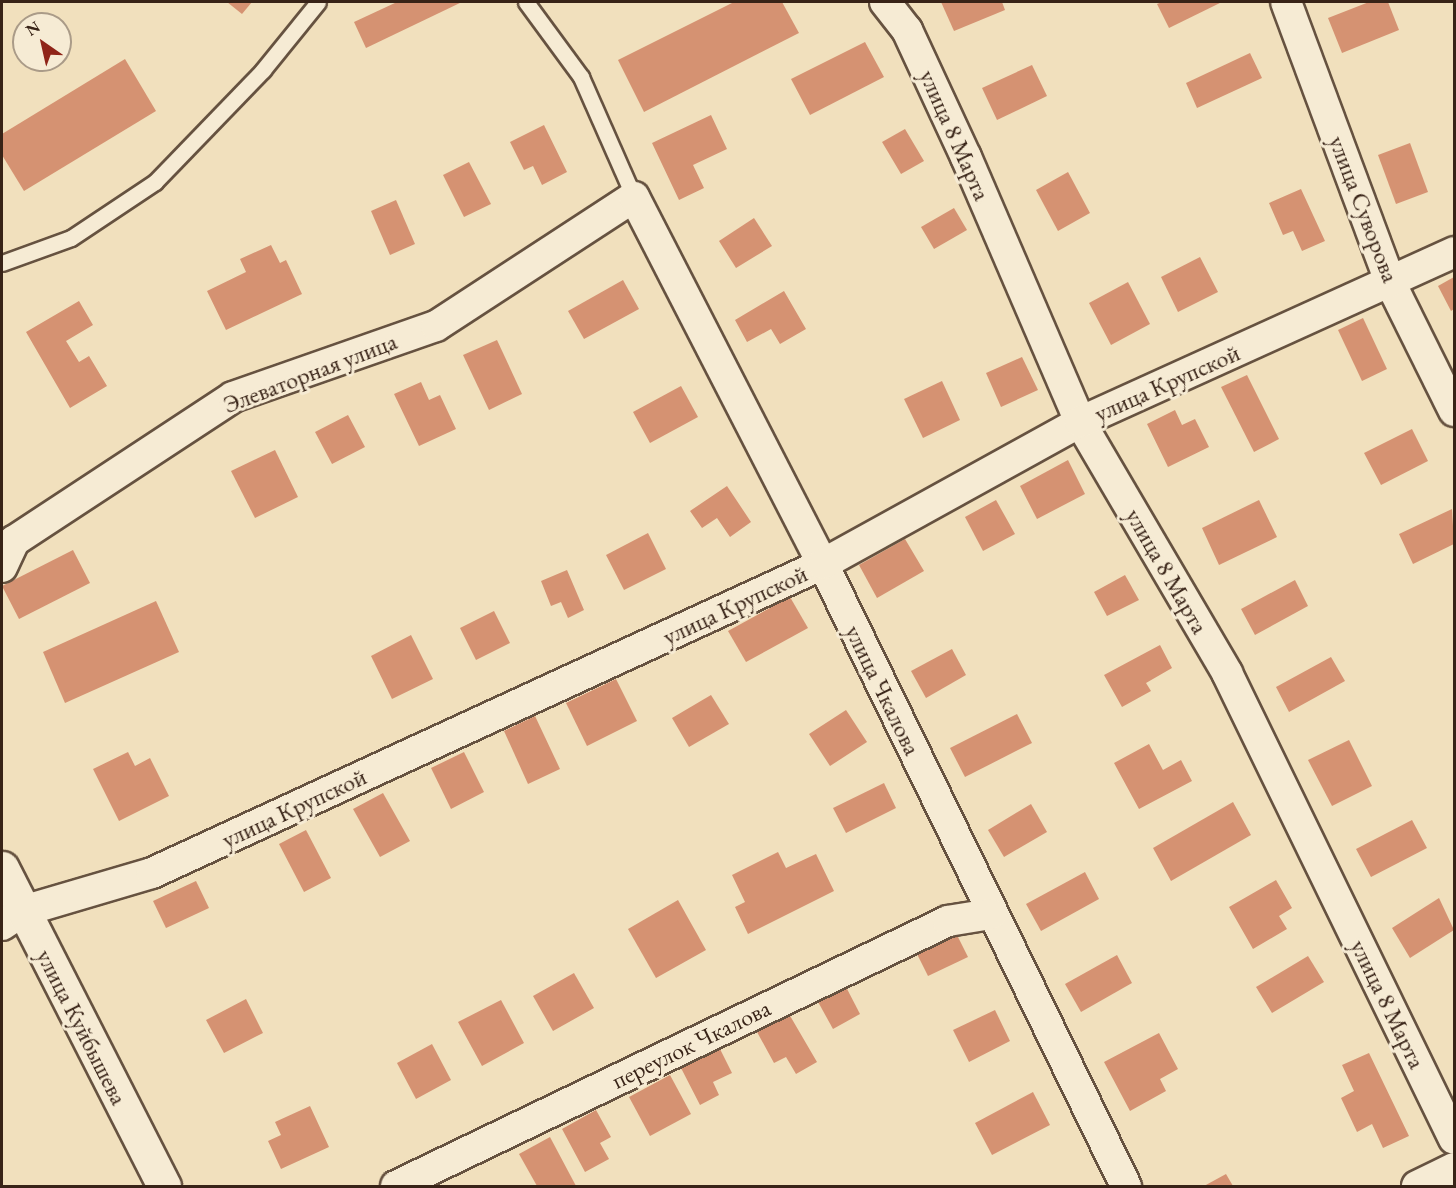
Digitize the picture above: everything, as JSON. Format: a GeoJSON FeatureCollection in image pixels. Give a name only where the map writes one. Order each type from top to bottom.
{"type":"FeatureCollection","features":[{"type":"Feature","properties":{"kind":"street","name":"улица 8 Марта"},"geometry":{"type":"LineString","coordinates":[[885,2],[907,30],[966,157],[1080,422],[1227,673],[1455,1139]]}},
{"type":"Feature","properties":{"kind":"street","name":"улица Суворова"},"geometry":{"type":"LineString","coordinates":[[1286,2],[1390,282],[1455,411]]}},
{"type":"Feature","properties":{"kind":"street","name":"улица Чкалова"},"geometry":{"type":"LineString","coordinates":[[633,197],[823,564],[991,915],[1126,1186]]}},
{"type":"Feature","properties":{"kind":"street","name":"Элеваторная улица"},"geometry":{"type":"LineString","coordinates":[[2,567],[14,541],[233,397],[436,326],[633,197]]}},
{"type":"Feature","properties":{"kind":"street","name":"улица Крупской"},"geometry":{"type":"LineString","coordinates":[[9,914],[152,873],[823,564],[1080,422],[1455,252]]}},
{"type":"Feature","properties":{"kind":"street","name":"улица Куйбышева"},"geometry":{"type":"LineString","coordinates":[[2,868],[9,914],[164,1186]]}},
{"type":"Feature","properties":{"kind":"street","name":"переулок Чкалова"},"geometry":{"type":"LineString","coordinates":[[396,1186],[948,921],[991,915]]}},
{"type":"Feature","properties":{"kind":"street"},"geometry":{"type":"LineString","coordinates":[[1417,1186],[1455,1168]]}},
{"type":"Feature","properties":{"kind":"lane"},"geometry":{"type":"LineString","coordinates":[[2,263],[71,238],[154,182],[318,2]]}},
{"type":"Feature","properties":{"kind":"lane"},"geometry":{"type":"LineString","coordinates":[[526,2],[581,78],[633,197]]}},
{"type":"Feature","properties":{"kind":"building"},"geometry":{"type":"Polygon","coordinates":[[[227,2],[252,2],[242,14],[227,2]]]}},
{"type":"Feature","properties":{"kind":"building"},"geometry":{"type":"Polygon","coordinates":[[[397,2],[462,2],[366,48],[354,22],[397,2]]]}},
{"type":"Feature","properties":{"kind":"building"},"geometry":{"type":"Polygon","coordinates":[[[734,2],[782,2],[799,33],[644,112],[618,60],[734,2]]]}},
{"type":"Feature","properties":{"kind":"building"},"geometry":{"type":"Polygon","coordinates":[[[941,2],[1002,2],[1005,10],[954,31],[941,2]]]}},
{"type":"Feature","properties":{"kind":"building"},"geometry":{"type":"Polygon","coordinates":[[[1162,2],[1222,2],[1169,28],[1157,4],[1162,2]]]}},
{"type":"Feature","properties":{"kind":"building"},"geometry":{"type":"Polygon","coordinates":[[[1369,2],[1388,2],[1399,30],[1342,53],[1328,18],[1369,2]]]}},
{"type":"Feature","properties":{"kind":"building"},"geometry":{"type":"Polygon","coordinates":[[[865,42],[884,77],[810,115],[791,79],[865,42]]]}},
{"type":"Feature","properties":{"kind":"building"},"geometry":{"type":"Polygon","coordinates":[[[1250,53],[1262,78],[1197,108],[1186,83],[1250,53]]]}},
{"type":"Feature","properties":{"kind":"building"},"geometry":{"type":"Polygon","coordinates":[[[125,59],[156,111],[24,191],[2,155],[2,134],[125,59]]]}},
{"type":"Feature","properties":{"kind":"building"},"geometry":{"type":"Polygon","coordinates":[[[1032,65],[1047,96],[997,120],[982,88],[1032,65]]]}},
{"type":"Feature","properties":{"kind":"building"},"geometry":{"type":"Polygon","coordinates":[[[711,115],[727,149],[693,165],[704,188],[679,200],[652,143],[711,115]]]}},
{"type":"Feature","properties":{"kind":"building"},"geometry":{"type":"Polygon","coordinates":[[[544,125],[567,172],[542,185],[533,166],[524,170],[510,142],[544,125]]]}},
{"type":"Feature","properties":{"kind":"building"},"geometry":{"type":"Polygon","coordinates":[[[905,129],[924,161],[901,174],[882,142],[905,129]]]}},
{"type":"Feature","properties":{"kind":"building"},"geometry":{"type":"Polygon","coordinates":[[[1410,143],[1428,192],[1396,204],[1378,155],[1410,143]]]}},
{"type":"Feature","properties":{"kind":"building"},"geometry":{"type":"Polygon","coordinates":[[[469,162],[491,204],[464,217],[443,175],[469,162]]]}},
{"type":"Feature","properties":{"kind":"building"},"geometry":{"type":"Polygon","coordinates":[[[1068,172],[1090,213],[1058,231],[1036,190],[1068,172]]]}},
{"type":"Feature","properties":{"kind":"building"},"geometry":{"type":"Polygon","coordinates":[[[1301,189],[1325,241],[1302,251],[1293,231],[1283,235],[1269,203],[1301,189]]]}},
{"type":"Feature","properties":{"kind":"building"},"geometry":{"type":"Polygon","coordinates":[[[396,200],[415,244],[390,255],[371,211],[396,200]]]}},
{"type":"Feature","properties":{"kind":"building"},"geometry":{"type":"Polygon","coordinates":[[[954,208],[967,230],[934,249],[921,227],[954,208]]]}},
{"type":"Feature","properties":{"kind":"building"},"geometry":{"type":"Polygon","coordinates":[[[754,218],[772,246],[736,268],[719,241],[754,218]]]}},
{"type":"Feature","properties":{"kind":"building"},"geometry":{"type":"Polygon","coordinates":[[[271,245],[280,263],[286,260],[302,294],[226,330],[207,291],[246,272],[240,259],[271,245]]]}},
{"type":"Feature","properties":{"kind":"building"},"geometry":{"type":"Polygon","coordinates":[[[1200,257],[1218,292],[1178,312],[1161,277],[1200,257]]]}},
{"type":"Feature","properties":{"kind":"building"},"geometry":{"type":"Polygon","coordinates":[[[1454,277],[1454,309],[1451,311],[1438,286],[1454,277]]]}},
{"type":"Feature","properties":{"kind":"building"},"geometry":{"type":"Polygon","coordinates":[[[623,280],[639,309],[584,339],[568,311],[623,280]]]}},
{"type":"Feature","properties":{"kind":"building"},"geometry":{"type":"Polygon","coordinates":[[[1128,282],[1150,324],[1111,345],[1089,303],[1128,282]]]}},
{"type":"Feature","properties":{"kind":"building"},"geometry":{"type":"Polygon","coordinates":[[[784,291],[806,329],[780,344],[771,329],[747,342],[735,320],[784,291]]]}},
{"type":"Feature","properties":{"kind":"building"},"geometry":{"type":"Polygon","coordinates":[[[79,301],[93,325],[66,341],[79,362],[89,356],[107,386],[70,408],[26,332],[79,301]]]}},
{"type":"Feature","properties":{"kind":"building"},"geometry":{"type":"Polygon","coordinates":[[[1363,318],[1387,369],[1362,381],[1338,330],[1363,318]]]}},
{"type":"Feature","properties":{"kind":"building"},"geometry":{"type":"Polygon","coordinates":[[[497,340],[522,394],[489,410],[463,355],[497,340]]]}},
{"type":"Feature","properties":{"kind":"building"},"geometry":{"type":"Polygon","coordinates":[[[1022,357],[1038,390],[1001,407],[986,373],[1022,357]]]}},
{"type":"Feature","properties":{"kind":"building"},"geometry":{"type":"Polygon","coordinates":[[[1247,375],[1279,439],[1254,452],[1221,387],[1247,375]]]}},
{"type":"Feature","properties":{"kind":"building"},"geometry":{"type":"Polygon","coordinates":[[[942,381],[960,420],[923,438],[904,399],[942,381]]]}},
{"type":"Feature","properties":{"kind":"building"},"geometry":{"type":"Polygon","coordinates":[[[421,382],[429,400],[440,395],[456,429],[419,446],[394,394],[421,382]]]}},
{"type":"Feature","properties":{"kind":"building"},"geometry":{"type":"Polygon","coordinates":[[[681,386],[698,417],[650,443],[633,412],[681,386]]]}},
{"type":"Feature","properties":{"kind":"building"},"geometry":{"type":"Polygon","coordinates":[[[1175,410],[1182,425],[1195,419],[1209,447],[1168,467],[1147,424],[1175,410]]]}},
{"type":"Feature","properties":{"kind":"building"},"geometry":{"type":"Polygon","coordinates":[[[348,415],[365,447],[332,464],[315,432],[348,415]]]}},
{"type":"Feature","properties":{"kind":"building"},"geometry":{"type":"Polygon","coordinates":[[[1412,429],[1428,461],[1381,485],[1364,453],[1412,429]]]}},
{"type":"Feature","properties":{"kind":"building"},"geometry":{"type":"Polygon","coordinates":[[[275,450],[298,497],[255,518],[231,471],[275,450]]]}},
{"type":"Feature","properties":{"kind":"building"},"geometry":{"type":"Polygon","coordinates":[[[1068,460],[1085,494],[1037,519],[1020,486],[1068,460]]]}},
{"type":"Feature","properties":{"kind":"building"},"geometry":{"type":"Polygon","coordinates":[[[727,486],[751,522],[730,537],[717,518],[702,528],[690,511],[727,486]]]}},
{"type":"Feature","properties":{"kind":"building"},"geometry":{"type":"Polygon","coordinates":[[[996,500],[1015,534],[983,551],[965,517],[996,500]]]}},
{"type":"Feature","properties":{"kind":"building"},"geometry":{"type":"Polygon","coordinates":[[[1259,500],[1277,537],[1219,565],[1202,528],[1259,500]]]}},
{"type":"Feature","properties":{"kind":"building"},"geometry":{"type":"Polygon","coordinates":[[[1452,509],[1454,544],[1413,564],[1399,534],[1452,509]]]}},
{"type":"Feature","properties":{"kind":"building"},"geometry":{"type":"Polygon","coordinates":[[[648,533],[666,569],[624,590],[606,555],[648,533]]]}},
{"type":"Feature","properties":{"kind":"building"},"geometry":{"type":"Polygon","coordinates":[[[905,539],[924,571],[877,598],[859,565],[905,539]]]}},
{"type":"Feature","properties":{"kind":"building"},"geometry":{"type":"Polygon","coordinates":[[[73,550],[90,583],[19,619],[2,586],[73,550]]]}},
{"type":"Feature","properties":{"kind":"building"},"geometry":{"type":"Polygon","coordinates":[[[567,570],[584,610],[568,618],[561,602],[551,606],[541,581],[567,570]]]}},
{"type":"Feature","properties":{"kind":"building"},"geometry":{"type":"Polygon","coordinates":[[[1125,575],[1139,600],[1107,616],[1094,592],[1125,575]]]}},
{"type":"Feature","properties":{"kind":"building"},"geometry":{"type":"Polygon","coordinates":[[[1295,580],[1308,606],[1255,635],[1241,609],[1295,580]]]}},
{"type":"Feature","properties":{"kind":"building"},"geometry":{"type":"Polygon","coordinates":[[[790,597],[808,628],[746,662],[728,631],[790,597]]]}},
{"type":"Feature","properties":{"kind":"building"},"geometry":{"type":"Polygon","coordinates":[[[156,601],[179,652],[65,703],[43,652],[156,601]]]}},
{"type":"Feature","properties":{"kind":"building"},"geometry":{"type":"Polygon","coordinates":[[[494,611],[510,643],[476,660],[460,628],[494,611]]]}},
{"type":"Feature","properties":{"kind":"building"},"geometry":{"type":"Polygon","coordinates":[[[411,635],[433,679],[392,699],[371,656],[411,635]]]}},
{"type":"Feature","properties":{"kind":"building"},"geometry":{"type":"Polygon","coordinates":[[[1160,645],[1172,668],[1146,683],[1151,691],[1122,707],[1104,675],[1160,645]]]}},
{"type":"Feature","properties":{"kind":"building"},"geometry":{"type":"Polygon","coordinates":[[[952,649],[966,675],[926,698],[911,671],[952,649]]]}},
{"type":"Feature","properties":{"kind":"building"},"geometry":{"type":"Polygon","coordinates":[[[1331,657],[1345,681],[1289,712],[1276,687],[1331,657]]]}},
{"type":"Feature","properties":{"kind":"building"},"geometry":{"type":"Polygon","coordinates":[[[616,679],[637,721],[587,746],[566,703],[616,679]]]}},
{"type":"Feature","properties":{"kind":"building"},"geometry":{"type":"Polygon","coordinates":[[[711,695],[729,724],[689,747],[672,718],[711,695]]]}},
{"type":"Feature","properties":{"kind":"building"},"geometry":{"type":"Polygon","coordinates":[[[846,710],[867,742],[830,766],[809,734],[846,710]]]}},
{"type":"Feature","properties":{"kind":"building"},"geometry":{"type":"Polygon","coordinates":[[[1017,714],[1032,743],[965,777],[950,748],[1017,714]]]}},
{"type":"Feature","properties":{"kind":"building"},"geometry":{"type":"Polygon","coordinates":[[[535,716],[560,769],[528,784],[504,731],[535,716]]]}},
{"type":"Feature","properties":{"kind":"building"},"geometry":{"type":"Polygon","coordinates":[[[1349,740],[1372,786],[1332,806],[1308,760],[1349,740]]]}},
{"type":"Feature","properties":{"kind":"building"},"geometry":{"type":"Polygon","coordinates":[[[1149,744],[1163,770],[1181,760],[1192,781],[1139,809],[1114,763],[1149,744]]]}},
{"type":"Feature","properties":{"kind":"building"},"geometry":{"type":"Polygon","coordinates":[[[128,752],[135,766],[150,758],[169,796],[119,821],[93,769],[128,752]]]}},
{"type":"Feature","properties":{"kind":"building"},"geometry":{"type":"Polygon","coordinates":[[[464,752],[484,792],[451,809],[431,768],[464,752]]]}},
{"type":"Feature","properties":{"kind":"building"},"geometry":{"type":"Polygon","coordinates":[[[884,783],[896,808],[846,833],[833,808],[884,783]]]}},
{"type":"Feature","properties":{"kind":"building"},"geometry":{"type":"Polygon","coordinates":[[[383,793],[410,841],[380,857],[353,809],[383,793]]]}},
{"type":"Feature","properties":{"kind":"building"},"geometry":{"type":"Polygon","coordinates":[[[1233,802],[1251,835],[1171,881],[1153,848],[1233,802]]]}},
{"type":"Feature","properties":{"kind":"building"},"geometry":{"type":"Polygon","coordinates":[[[1031,804],[1047,832],[1004,857],[988,830],[1031,804]]]}},
{"type":"Feature","properties":{"kind":"building"},"geometry":{"type":"Polygon","coordinates":[[[1412,820],[1427,848],[1371,877],[1356,849],[1412,820]]]}},
{"type":"Feature","properties":{"kind":"building"},"geometry":{"type":"Polygon","coordinates":[[[306,830],[331,878],[304,892],[279,844],[306,830]]]}},
{"type":"Feature","properties":{"kind":"building"},"geometry":{"type":"Polygon","coordinates":[[[778,852],[786,868],[816,854],[834,891],[748,934],[735,907],[745,902],[732,875],[778,852]]]}},
{"type":"Feature","properties":{"kind":"building"},"geometry":{"type":"Polygon","coordinates":[[[1085,872],[1099,899],[1041,931],[1026,904],[1085,872]]]}},
{"type":"Feature","properties":{"kind":"building"},"geometry":{"type":"Polygon","coordinates":[[[1276,880],[1292,908],[1279,916],[1287,929],[1253,949],[1229,907],[1276,880]]]}},
{"type":"Feature","properties":{"kind":"building"},"geometry":{"type":"Polygon","coordinates":[[[196,881],[209,908],[166,928],[153,901],[196,881]]]}},
{"type":"Feature","properties":{"kind":"building"},"geometry":{"type":"Polygon","coordinates":[[[1439,898],[1454,930],[1410,958],[1392,928],[1439,898]]]}},
{"type":"Feature","properties":{"kind":"building"},"geometry":{"type":"Polygon","coordinates":[[[678,900],[706,950],[656,978],[628,929],[678,900]]]}},
{"type":"Feature","properties":{"kind":"building"},"geometry":{"type":"Polygon","coordinates":[[[954,929],[968,957],[928,976],[914,948],[954,929]]]}},
{"type":"Feature","properties":{"kind":"building"},"geometry":{"type":"Polygon","coordinates":[[[1117,955],[1132,983],[1081,1012],[1065,984],[1117,955]]]}},
{"type":"Feature","properties":{"kind":"building"},"geometry":{"type":"Polygon","coordinates":[[[1308,956],[1324,982],[1272,1013],[1256,987],[1308,956]]]}},
{"type":"Feature","properties":{"kind":"building"},"geometry":{"type":"Polygon","coordinates":[[[574,973],[594,1008],[553,1031],[533,996],[574,973]]]}},
{"type":"Feature","properties":{"kind":"building"},"geometry":{"type":"Polygon","coordinates":[[[845,985],[860,1014],[833,1029],[817,1000],[845,985]]]}},
{"type":"Feature","properties":{"kind":"building"},"geometry":{"type":"Polygon","coordinates":[[[246,999],[263,1033],[224,1053],[206,1020],[246,999]]]}},
{"type":"Feature","properties":{"kind":"building"},"geometry":{"type":"Polygon","coordinates":[[[501,1000],[524,1043],[482,1066],[458,1022],[501,1000]]]}},
{"type":"Feature","properties":{"kind":"building"},"geometry":{"type":"Polygon","coordinates":[[[995,1010],[1010,1041],[969,1062],[953,1030],[995,1010]]]}},
{"type":"Feature","properties":{"kind":"building"},"geometry":{"type":"Polygon","coordinates":[[[789,1014],[817,1062],[796,1074],[786,1057],[774,1063],[757,1032],[789,1014]]]}},
{"type":"Feature","properties":{"kind":"building"},"geometry":{"type":"Polygon","coordinates":[[[1159,1033],[1178,1069],[1160,1079],[1166,1091],[1130,1111],[1104,1062],[1159,1033]]]}},
{"type":"Feature","properties":{"kind":"building"},"geometry":{"type":"Polygon","coordinates":[[[432,1044],[451,1080],[416,1099],[397,1063],[432,1044]]]}},
{"type":"Feature","properties":{"kind":"building"},"geometry":{"type":"Polygon","coordinates":[[[720,1049],[732,1073],[713,1082],[719,1095],[700,1105],[681,1068],[720,1049]]]}},
{"type":"Feature","properties":{"kind":"building"},"geometry":{"type":"Polygon","coordinates":[[[1369,1053],[1409,1136],[1383,1148],[1372,1124],[1357,1132],[1341,1098],[1354,1091],[1342,1065],[1369,1053]]]}},
{"type":"Feature","properties":{"kind":"building"},"geometry":{"type":"Polygon","coordinates":[[[670,1075],[691,1114],[650,1136],[629,1097],[670,1075]]]}},
{"type":"Feature","properties":{"kind":"building"},"geometry":{"type":"Polygon","coordinates":[[[1033,1092],[1050,1125],[992,1155],[975,1123],[1033,1092]]]}},
{"type":"Feature","properties":{"kind":"building"},"geometry":{"type":"Polygon","coordinates":[[[310,1106],[329,1147],[281,1169],[268,1141],[281,1135],[275,1122],[310,1106]]]}},
{"type":"Feature","properties":{"kind":"building"},"geometry":{"type":"Polygon","coordinates":[[[596,1110],[611,1137],[600,1143],[609,1159],[585,1172],[562,1129],[596,1110]]]}},
{"type":"Feature","properties":{"kind":"building"},"geometry":{"type":"Polygon","coordinates":[[[550,1137],[576,1186],[537,1186],[519,1154],[550,1137]]]}},
{"type":"Feature","properties":{"kind":"building"},"geometry":{"type":"Polygon","coordinates":[[[1226,1174],[1233,1186],[1204,1186],[1226,1174]]]}}]}
